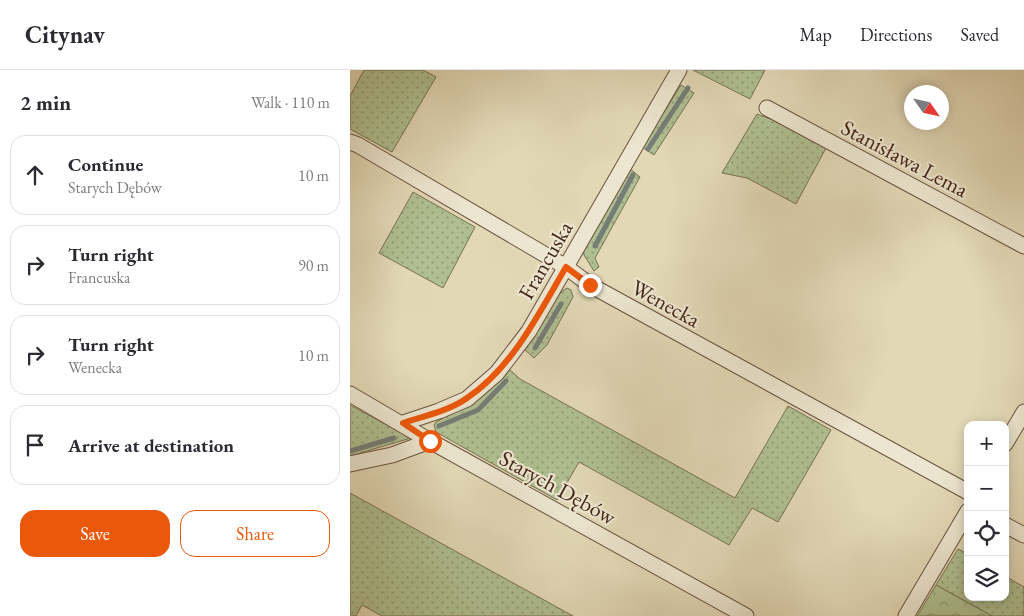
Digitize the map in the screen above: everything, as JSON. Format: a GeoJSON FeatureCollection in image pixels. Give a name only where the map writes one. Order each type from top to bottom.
{"type":"FeatureCollection","features":[{"type":"Feature","properties":{"kind":"street","name":"Francuska"},"geometry":{"type":"LineString","coordinates":[[403,423],[467,399],[497,373],[529,331],[678,70]]}},
{"type":"Feature","properties":{"kind":"street","name":"Stanisława Lema"},"geometry":{"type":"LineString","coordinates":[[767,108],[1024,246]]}},
{"type":"Feature","properties":{"kind":"street","name":"Wenecka"},"geometry":{"type":"LineString","coordinates":[[350,142],[566,267],[590,285],[964,490]]}},
{"type":"Feature","properties":{"kind":"street","name":"Starych Dębów"},"geometry":{"type":"LineString","coordinates":[[350,394],[403,423],[430,441],[746,616]]}},
{"type":"Feature","properties":{"kind":"street"},"geometry":{"type":"LineString","coordinates":[[1009,437],[1024,412]]}},
{"type":"Feature","properties":{"kind":"street"},"geometry":{"type":"LineString","coordinates":[[350,464],[392,455],[430,441]]}},
{"type":"Feature","properties":{"kind":"street"},"geometry":{"type":"LineString","coordinates":[[906,616],[964,518]]}},
{"type":"Feature","properties":{"kind":"street"},"geometry":{"type":"LineString","coordinates":[[1009,527],[1024,535]]}},
{"type":"Feature","properties":{"kind":"green space"},"geometry":{"type":"Polygon","coordinates":[[[364,70],[423,70],[436,77],[392,152],[350,129],[350,96],[364,70]]]}},
{"type":"Feature","properties":{"kind":"green space"},"geometry":{"type":"Polygon","coordinates":[[[693,70],[765,70],[750,99],[693,70]]]}},
{"type":"Feature","properties":{"kind":"green space"},"geometry":{"type":"Polygon","coordinates":[[[681,85],[694,93],[654,155],[642,147],[681,85]]]}},
{"type":"Feature","properties":{"kind":"green space"},"geometry":{"type":"Polygon","coordinates":[[[757,114],[776,121],[826,148],[796,204],[747,178],[722,173],[757,114]]]}},
{"type":"Feature","properties":{"kind":"green space"},"geometry":{"type":"Polygon","coordinates":[[[629,168],[640,177],[595,258],[599,267],[594,271],[584,255],[583,248],[629,168]]]}},
{"type":"Feature","properties":{"kind":"green space"},"geometry":{"type":"Polygon","coordinates":[[[413,192],[475,227],[443,288],[379,253],[413,192]]]}},
{"type":"Feature","properties":{"kind":"green space"},"geometry":{"type":"Polygon","coordinates":[[[567,288],[571,290],[573,297],[547,345],[534,358],[524,349],[555,299],[567,288]]]}},
{"type":"Feature","properties":{"kind":"green space"},"geometry":{"type":"Polygon","coordinates":[[[508,368],[520,379],[735,498],[788,406],[831,430],[778,522],[752,508],[729,545],[579,462],[557,500],[436,432],[434,425],[436,422],[471,403],[508,368]]]}},
{"type":"Feature","properties":{"kind":"green space"},"geometry":{"type":"Polygon","coordinates":[[[350,405],[411,438],[350,456],[350,405]]]}},
{"type":"Feature","properties":{"kind":"green space"},"geometry":{"type":"Polygon","coordinates":[[[350,493],[573,616],[382,616],[362,605],[356,616],[350,616],[350,493]]]}},
{"type":"Feature","properties":{"kind":"green space"},"geometry":{"type":"Polygon","coordinates":[[[958,549],[964,552],[964,600],[936,585],[958,549]]]}},
{"type":"Feature","properties":{"kind":"green space"},"geometry":{"type":"Polygon","coordinates":[[[1009,578],[1024,587],[1024,616],[992,616],[965,601],[1009,601],[1009,578]]]}},
{"type":"Feature","properties":{"kind":"green space"},"geometry":{"type":"Polygon","coordinates":[[[936,585],[992,616],[917,616],[936,585]]]}},
{"type":"Feature","properties":{"kind":"waterway"},"geometry":{"type":"LineString","coordinates":[[648,149],[688,88]]}},
{"type":"Feature","properties":{"kind":"waterway"},"geometry":{"type":"LineString","coordinates":[[595,246],[633,175]]}},
{"type":"Feature","properties":{"kind":"waterway"},"geometry":{"type":"LineString","coordinates":[[535,348],[561,304]]}},
{"type":"Feature","properties":{"kind":"waterway"},"geometry":{"type":"LineString","coordinates":[[439,426],[478,410],[506,381]]}},
{"type":"Feature","properties":{"kind":"waterway"},"geometry":{"type":"LineString","coordinates":[[350,451],[394,438]]}},
{"type":"Feature","properties":{"kind":"route"},"geometry":{"type":"LineString","coordinates":[[430,441],[403,423],[467,399],[497,373],[529,331],[566,267],[590,285]]}}]}
